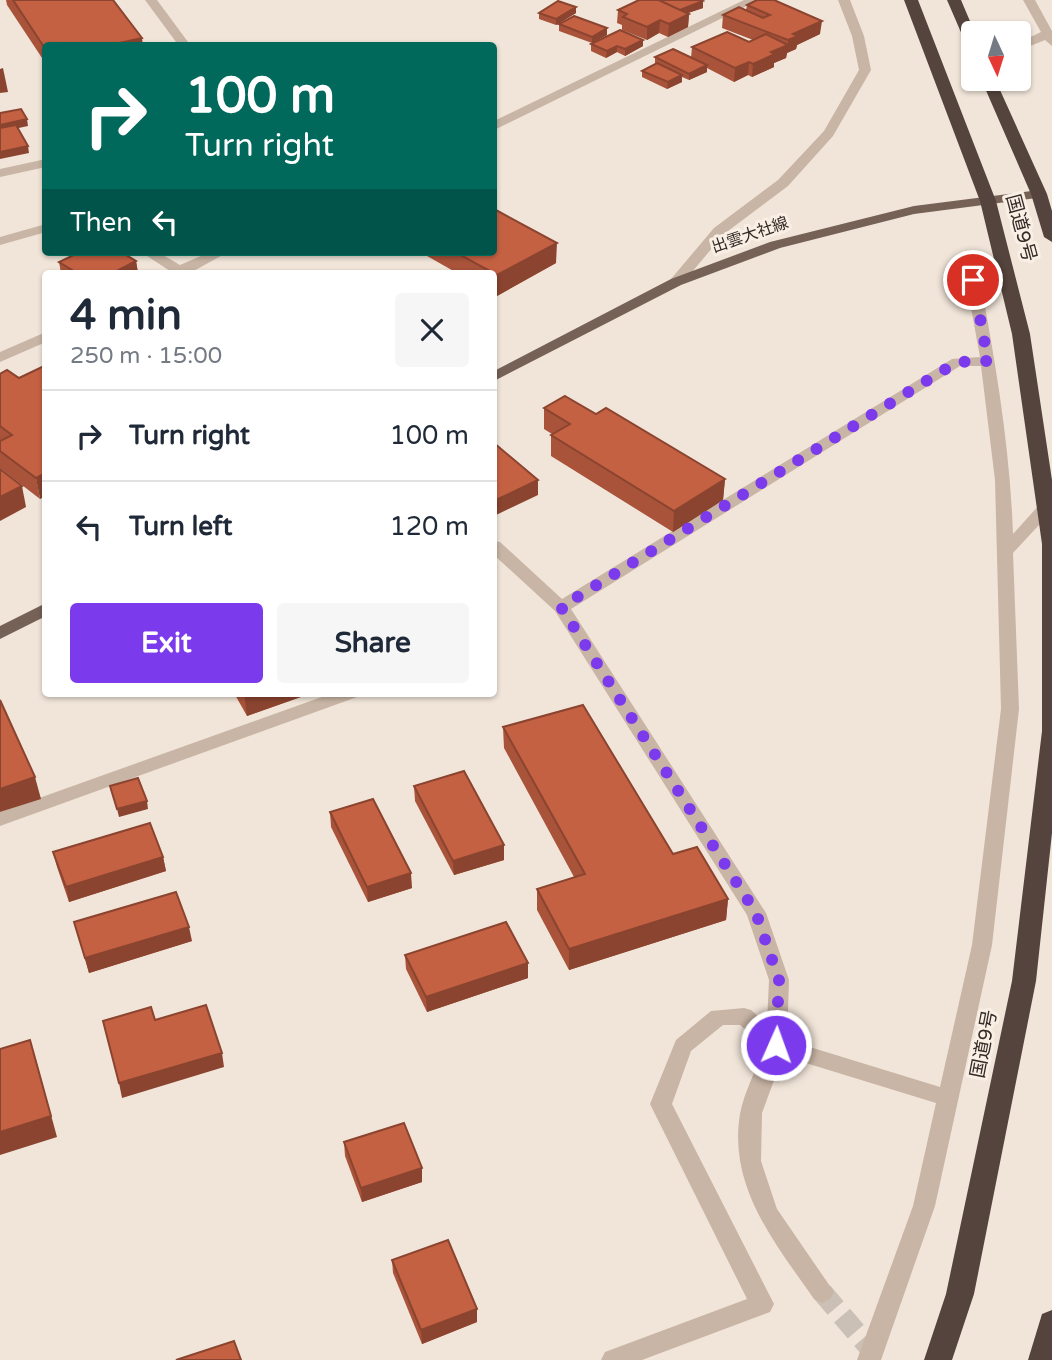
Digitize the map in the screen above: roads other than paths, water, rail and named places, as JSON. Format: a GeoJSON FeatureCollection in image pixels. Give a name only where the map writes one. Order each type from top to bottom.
{"type":"FeatureCollection","features":[{"type":"Feature","properties":{"kind":"highway","name":"国道9号"},"geometry":{"type":"LineString","coordinates":[[911,0],[988,201],[1021,334],[1052,544],[1052,731],[1024,981],[960,1294],[938,1360]]}},
{"type":"Feature","properties":{"kind":"highway"},"geometry":{"type":"LineString","coordinates":[[954,0],[963,21]]}},
{"type":"Feature","properties":{"kind":"highway","name":"国道9号"},"geometry":{"type":"LineString","coordinates":[[993,91],[1039,194],[1052,237]]}},
{"type":"Feature","properties":{"kind":"highway"},"geometry":{"type":"LineString","coordinates":[[1042,1360],[1052,1323]]}},
{"type":"Feature","properties":{"kind":"main road","name":"出雲大社線"},"geometry":{"type":"LineString","coordinates":[[497,375],[676,282],[775,245],[914,210],[1039,194]]}},
{"type":"Feature","properties":{"kind":"main road"},"geometry":{"type":"LineString","coordinates":[[0,633],[42,611]]}},
{"type":"Feature","properties":{"kind":"street"},"geometry":{"type":"LineString","coordinates":[[151,0],[183,42]]}},
{"type":"Feature","properties":{"kind":"street"},"geometry":{"type":"LineString","coordinates":[[497,124],[753,0]]}},
{"type":"Feature","properties":{"kind":"street"},"geometry":{"type":"LineString","coordinates":[[676,282],[719,231],[783,183],[829,133],[865,71],[858,36],[844,0]]}},
{"type":"Feature","properties":{"kind":"street"},"geometry":{"type":"LineString","coordinates":[[1030,0],[1050,38],[1031,44]]}},
{"type":"Feature","properties":{"kind":"street"},"geometry":{"type":"LineString","coordinates":[[0,173],[42,164]]}},
{"type":"Feature","properties":{"kind":"street"},"geometry":{"type":"LineString","coordinates":[[0,241],[42,229]]}},
{"type":"Feature","properties":{"kind":"street"},"geometry":{"type":"LineString","coordinates":[[154,256],[177,270]]}},
{"type":"Feature","properties":{"kind":"street"},"geometry":{"type":"LineString","coordinates":[[184,270],[212,256]]}},
{"type":"Feature","properties":{"kind":"street"},"geometry":{"type":"LineString","coordinates":[[869,1360],[924,1206],[982,945],[1010,709],[1003,480],[988,361],[973,280]]}},
{"type":"Feature","properties":{"kind":"street"},"geometry":{"type":"LineString","coordinates":[[0,358],[42,338]]}},
{"type":"Feature","properties":{"kind":"street"},"geometry":{"type":"LineString","coordinates":[[561,607],[957,362],[988,361]]}},
{"type":"Feature","properties":{"kind":"street"},"geometry":{"type":"LineString","coordinates":[[1007,550],[1046,508]]}},
{"type":"Feature","properties":{"kind":"street"},"geometry":{"type":"LineString","coordinates":[[497,549],[561,607],[756,913],[779,980],[776,1045],[751,1114],[750,1161],[768,1213],[822,1292]]}},
{"type":"Feature","properties":{"kind":"street"},"geometry":{"type":"LineString","coordinates":[[0,819],[340,697]]}},
{"type":"Feature","properties":{"kind":"street"},"geometry":{"type":"LineString","coordinates":[[613,1360],[762,1304],[661,1104],[683,1046],[718,1017],[744,1016],[776,1045],[948,1098]]}},
{"type":"Feature","properties":{"kind":"tunnel"},"geometry":{"type":"LineString","coordinates":[[822,1292],[880,1360]]}}]}
